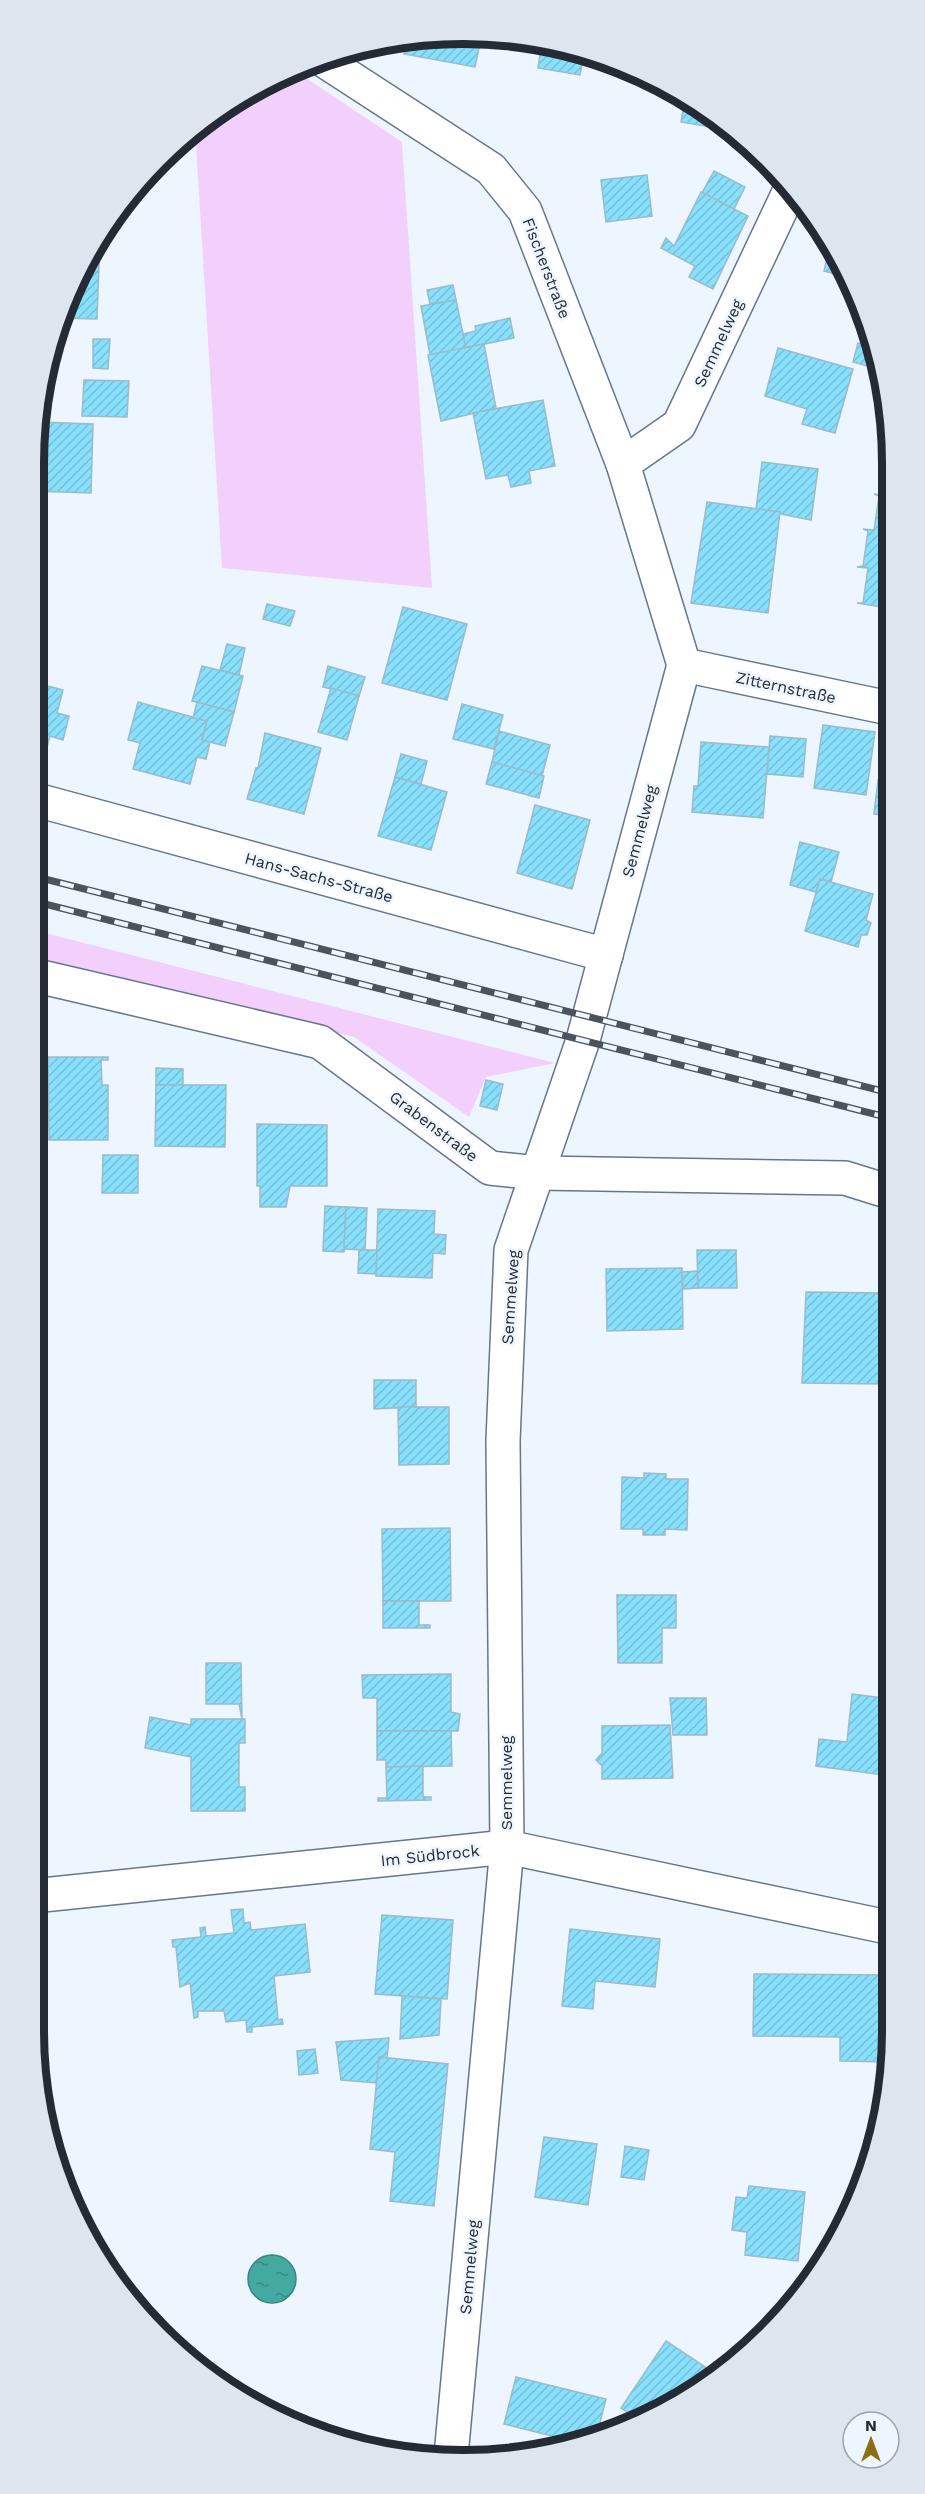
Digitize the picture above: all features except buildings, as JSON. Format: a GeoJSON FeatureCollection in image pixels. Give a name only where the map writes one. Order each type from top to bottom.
{"type":"FeatureCollection","features":[{"type":"Feature","properties":{"kind":"street","name":"Fischerstraße"},"geometry":{"type":"LineString","coordinates":[[331,65],[491,168],[525,211],[623,464]]}},
{"type":"Feature","properties":{"kind":"street","name":"Semmelweg"},"geometry":{"type":"LineString","coordinates":[[623,464],[679,425],[787,197]]}},
{"type":"Feature","properties":{"kind":"street"},"geometry":{"type":"LineString","coordinates":[[623,464],[684,666]]}},
{"type":"Feature","properties":{"kind":"street","name":"Semmelweg"},"geometry":{"type":"LineString","coordinates":[[452,2450],[507,1847],[503,1441],[511,1250],[583,1040],[684,666]]}},
{"type":"Feature","properties":{"kind":"street","name":"Zitternstraße"},"geometry":{"type":"LineString","coordinates":[[684,666],[882,707]]}},
{"type":"Feature","properties":{"kind":"street","name":"Hans-Sachs-Straße"},"geometry":{"type":"LineString","coordinates":[[44,802],[606,955]]}},
{"type":"Feature","properties":{"kind":"street","name":"Grabenstraße"},"geometry":{"type":"LineString","coordinates":[[44,978],[321,1042],[490,1168],[539,1173],[845,1178],[882,1190]]}},
{"type":"Feature","properties":{"kind":"street","name":"Im Südbrock"},"geometry":{"type":"LineString","coordinates":[[44,1895],[507,1847],[882,1926]]}},
{"type":"Feature","properties":{"kind":"shaded area"},"geometry":{"type":"Polygon","coordinates":[[[302,75],[402,142],[432,588],[222,568],[196,139],[253,100],[302,75]]]}},
{"type":"Feature","properties":{"kind":"shaded area"},"geometry":{"type":"Polygon","coordinates":[[[44,933],[555,1063],[486,1077],[469,1117],[354,1037],[44,963],[44,933]]]}},
{"type":"Feature","properties":{"kind":"water"},"geometry":{"type":"Polygon","coordinates":[[[272,2255],[289,2262],[296,2279],[289,2296],[272,2303],[255,2296],[248,2279],[255,2262],[272,2255]]]}},
{"type":"Feature","properties":{"kind":"railway"},"geometry":{"type":"LineString","coordinates":[[44,879],[882,1091]]}},
{"type":"Feature","properties":{"kind":"railway"},"geometry":{"type":"LineString","coordinates":[[44,904],[882,1116]]}}]}
